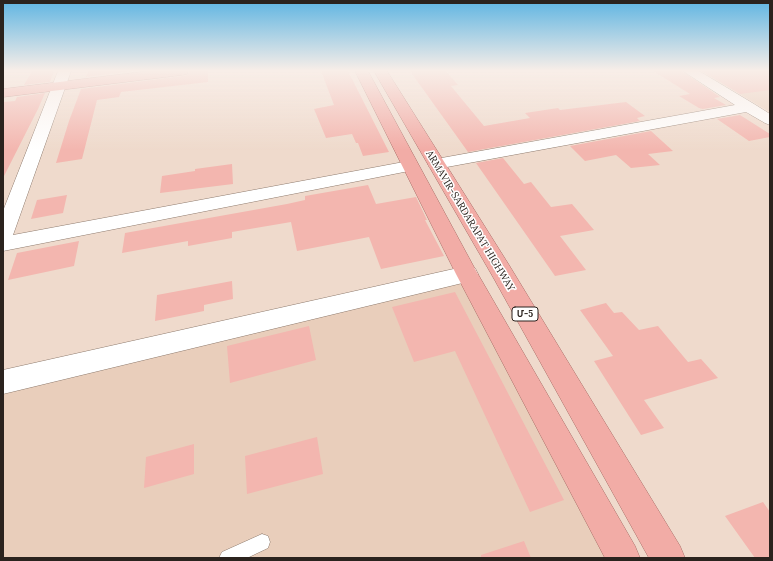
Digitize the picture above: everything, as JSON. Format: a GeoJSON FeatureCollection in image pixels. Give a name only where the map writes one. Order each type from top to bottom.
{"type":"FeatureCollection","features":[{"type":"Feature","properties":{"kind":"highway"},"geometry":{"type":"LineString","coordinates":[[374,97],[467,274],[623,558]]}},
{"type":"Feature","properties":{"kind":"highway","name":"ARMAVIR-SARDARAPAT HIGHWAY"},"geometry":{"type":"LineString","coordinates":[[396,97],[668,558]]}},
{"type":"Feature","properties":{"kind":"street"},"geometry":{"type":"LineString","coordinates":[[3,236],[54,97]]}},
{"type":"Feature","properties":{"kind":"street"},"geometry":{"type":"LineString","coordinates":[[733,97],[770,120]]}},
{"type":"Feature","properties":{"kind":"street"},"geometry":{"type":"LineString","coordinates":[[436,164],[749,107]]}},
{"type":"Feature","properties":{"kind":"street"},"geometry":{"type":"LineString","coordinates":[[3,244],[409,166]]}},
{"type":"Feature","properties":{"kind":"street"},"geometry":{"type":"LineString","coordinates":[[3,382],[467,274]]}},
{"type":"Feature","properties":{"kind":"lane"},"geometry":{"type":"LineString","coordinates":[[228,558],[262,542]]}},
{"type":"Feature","properties":{"kind":"shaded area"},"geometry":{"type":"Polygon","coordinates":[[[745,97],[770,97],[770,112],[745,97]]]}},
{"type":"Feature","properties":{"kind":"shaded area"},"geometry":{"type":"Polygon","coordinates":[[[465,281],[607,558],[3,558],[3,386],[465,281]]]}},
{"type":"Feature","properties":{"kind":"building"},"geometry":{"type":"Polygon","coordinates":[[[17,97],[43,97],[3,178],[3,102],[15,101],[17,97]]]}},
{"type":"Feature","properties":{"kind":"building"},"geometry":{"type":"Polygon","coordinates":[[[78,97],[118,97],[97,100],[82,159],[56,163],[78,97]]]}},
{"type":"Feature","properties":{"kind":"building"},"geometry":{"type":"Polygon","coordinates":[[[331,97],[361,97],[389,152],[363,156],[358,143],[356,143],[352,134],[326,138],[314,109],[334,105],[331,97]]]}},
{"type":"Feature","properties":{"kind":"building"},"geometry":{"type":"Polygon","coordinates":[[[429,97],[460,97],[484,126],[530,118],[525,113],[558,108],[560,110],[626,102],[645,116],[637,118],[640,121],[468,152],[429,97]]]}},
{"type":"Feature","properties":{"kind":"building"},"geometry":{"type":"Polygon","coordinates":[[[681,97],[719,97],[714,98],[726,105],[703,109],[681,97]]]}},
{"type":"Feature","properties":{"kind":"building"},"geometry":{"type":"Polygon","coordinates":[[[740,115],[770,134],[770,137],[749,141],[717,119],[740,115]]]}},
{"type":"Feature","properties":{"kind":"building"},"geometry":{"type":"Polygon","coordinates":[[[651,131],[673,151],[648,154],[660,165],[631,168],[616,155],[585,161],[570,146],[651,131]]]}},
{"type":"Feature","properties":{"kind":"building"},"geometry":{"type":"Polygon","coordinates":[[[503,158],[524,184],[531,182],[551,207],[572,204],[594,230],[560,236],[586,270],[555,276],[476,163],[503,158]]]}},
{"type":"Feature","properties":{"kind":"building"},"geometry":{"type":"Polygon","coordinates":[[[232,164],[233,184],[160,193],[162,176],[195,171],[195,169],[232,164]]]}},
{"type":"Feature","properties":{"kind":"building"},"geometry":{"type":"Polygon","coordinates":[[[368,185],[376,204],[416,197],[427,220],[425,220],[444,256],[381,269],[369,237],[297,251],[291,222],[232,232],[232,238],[188,246],[188,241],[122,253],[125,233],[287,204],[305,200],[305,196],[368,185]]]}},
{"type":"Feature","properties":{"kind":"building"},"geometry":{"type":"Polygon","coordinates":[[[67,195],[63,213],[31,219],[37,200],[67,195]]]}},
{"type":"Feature","properties":{"kind":"building"},"geometry":{"type":"Polygon","coordinates":[[[79,241],[74,266],[8,280],[17,253],[79,241]]]}},
{"type":"Feature","properties":{"kind":"building"},"geometry":{"type":"Polygon","coordinates":[[[232,281],[233,299],[204,305],[204,311],[155,321],[157,295],[232,281]]]}},
{"type":"Feature","properties":{"kind":"building"},"geometry":{"type":"Polygon","coordinates":[[[455,292],[564,500],[530,512],[455,351],[414,362],[392,307],[455,292]]]}},
{"type":"Feature","properties":{"kind":"building"},"geometry":{"type":"Polygon","coordinates":[[[606,303],[614,313],[622,312],[639,330],[658,326],[688,362],[701,359],[718,378],[644,400],[664,428],[641,435],[594,361],[613,356],[580,310],[606,303]]]}},
{"type":"Feature","properties":{"kind":"building"},"geometry":{"type":"Polygon","coordinates":[[[309,326],[316,360],[230,383],[227,346],[309,326]]]}},
{"type":"Feature","properties":{"kind":"building"},"geometry":{"type":"Polygon","coordinates":[[[317,437],[323,474],[247,494],[245,456],[317,437]]]}},
{"type":"Feature","properties":{"kind":"building"},"geometry":{"type":"Polygon","coordinates":[[[194,444],[194,474],[144,488],[146,457],[194,444]]]}},
{"type":"Feature","properties":{"kind":"building"},"geometry":{"type":"Polygon","coordinates":[[[763,502],[770,512],[770,558],[755,558],[725,516],[763,502]]]}},
{"type":"Feature","properties":{"kind":"building"},"geometry":{"type":"Polygon","coordinates":[[[524,541],[531,558],[481,558],[481,555],[524,541]]]}}]}
